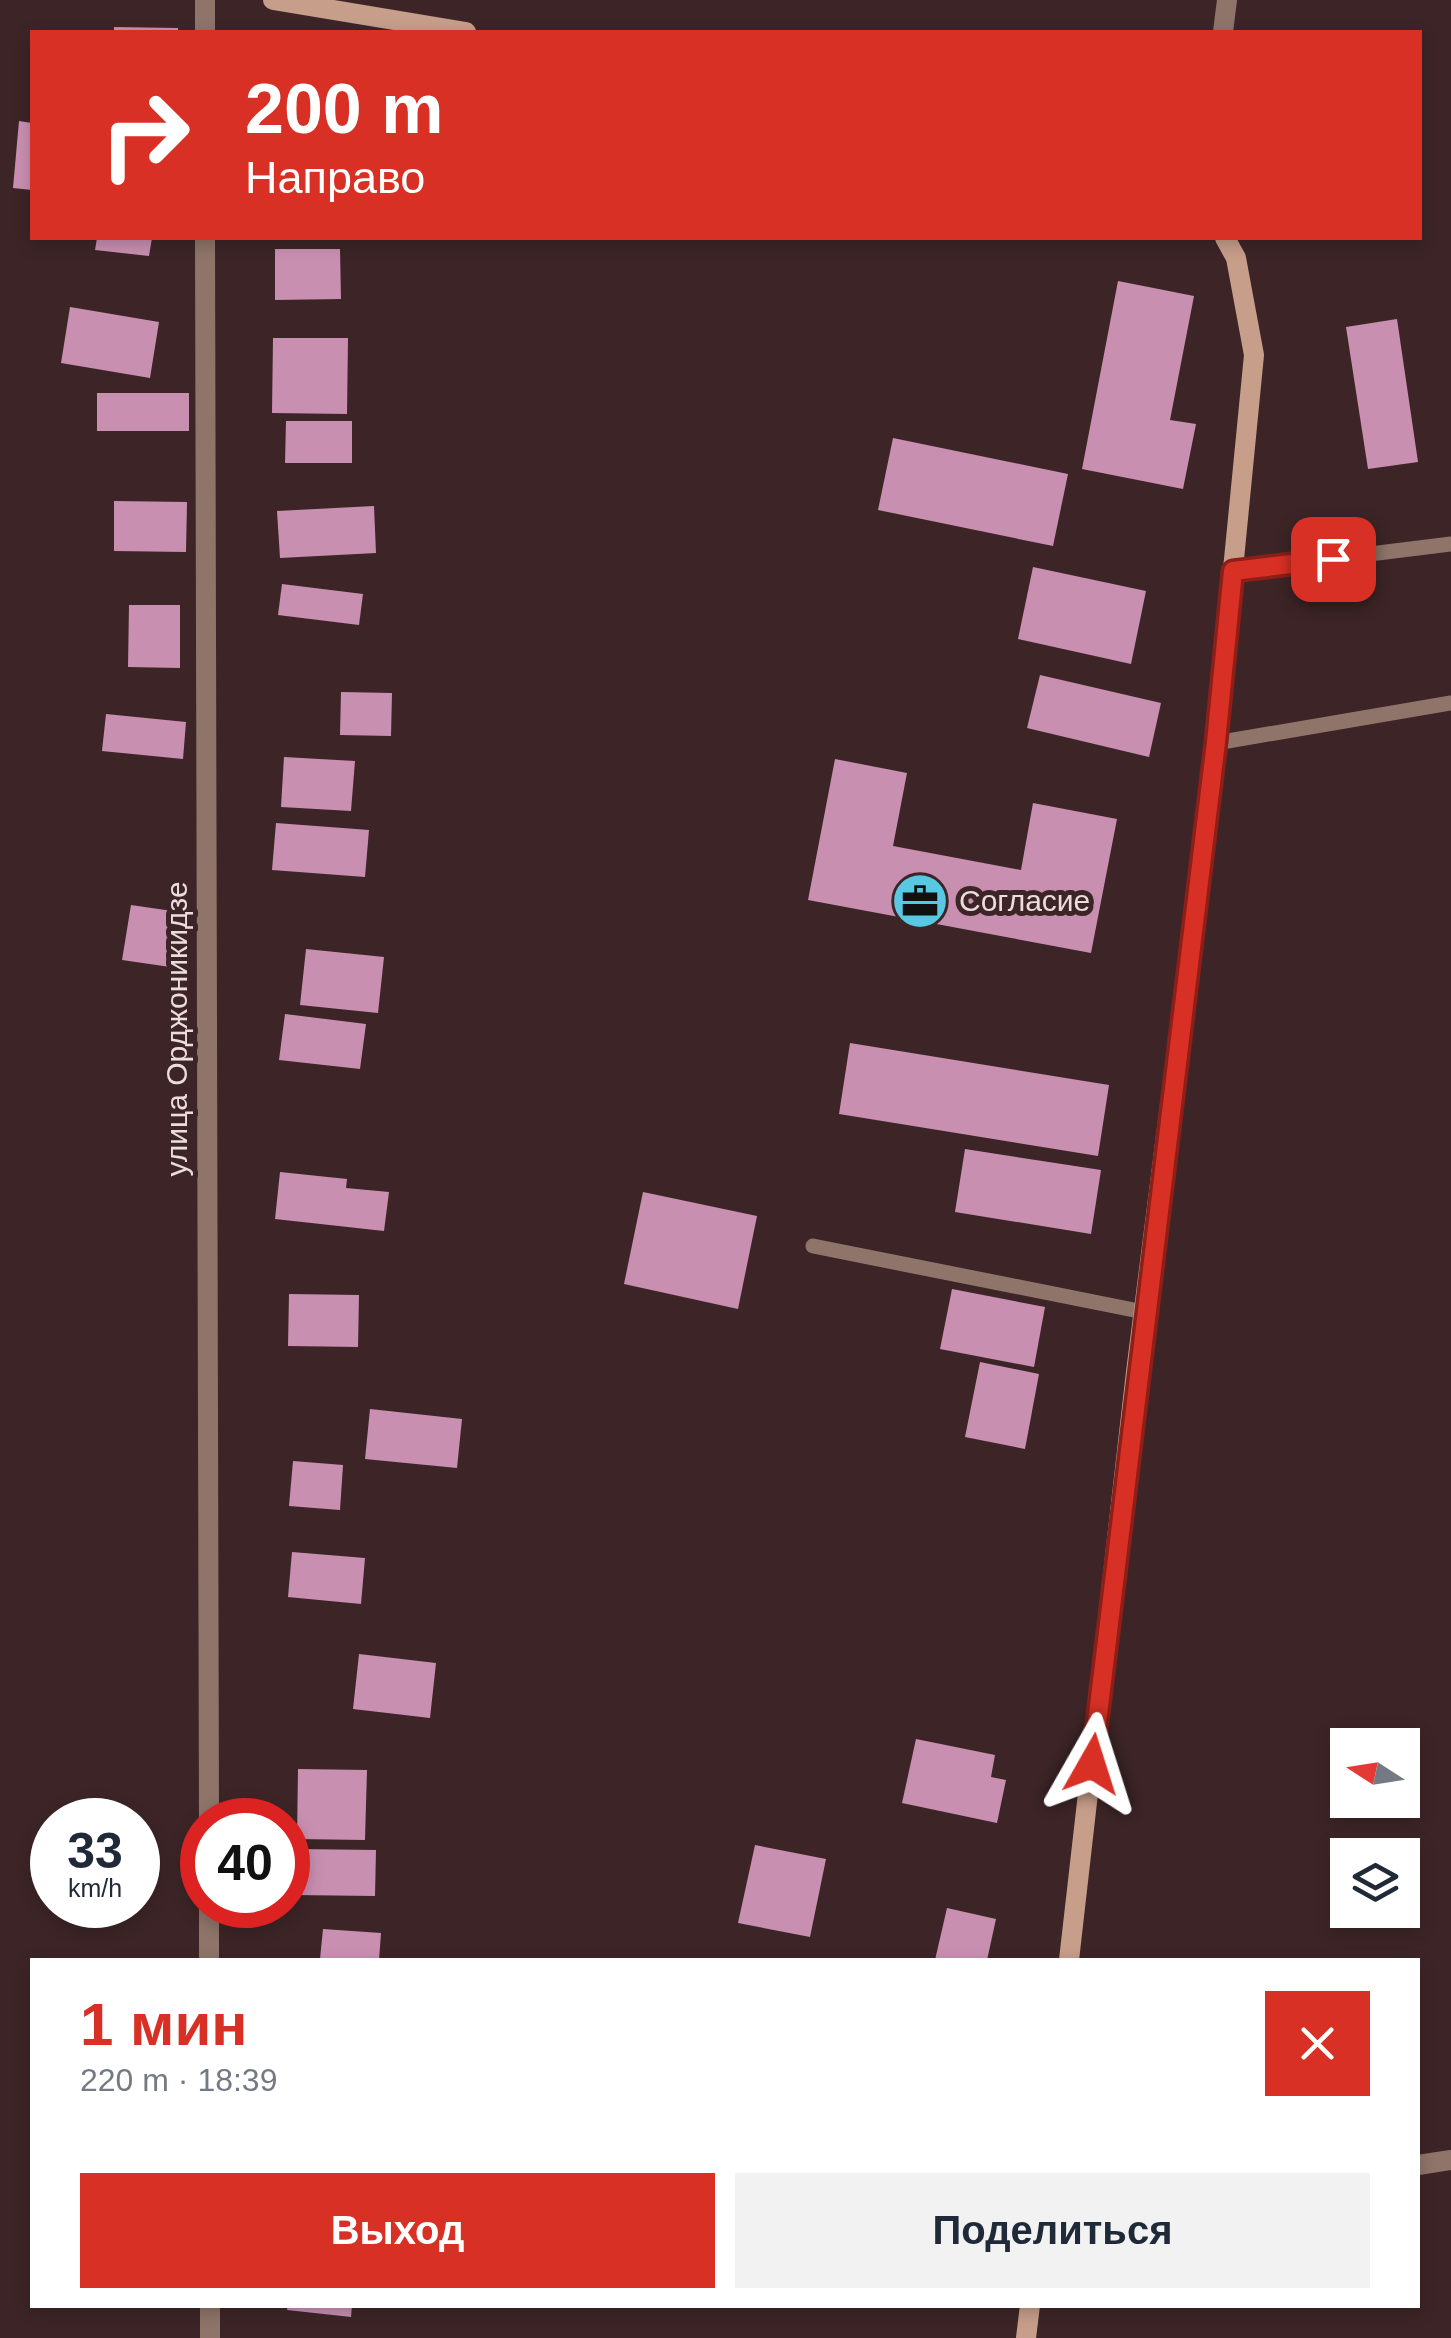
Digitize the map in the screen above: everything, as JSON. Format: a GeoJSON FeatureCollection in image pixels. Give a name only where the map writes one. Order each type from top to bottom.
{"type":"FeatureCollection","features":[{"type":"Feature","properties":{"kind":"street"},"geometry":{"type":"LineString","coordinates":[[205,0],[205,30]]}},
{"type":"Feature","properties":{"kind":"street"},"geometry":{"type":"LineString","coordinates":[[273,0],[454,30]]}},
{"type":"Feature","properties":{"kind":"street"},"geometry":{"type":"LineString","coordinates":[[1223,30],[1227,0]]}},
{"type":"Feature","properties":{"kind":"street","name":"улица Орджоникидзе"},"geometry":{"type":"LineString","coordinates":[[205,240],[209,1798]]}},
{"type":"Feature","properties":{"kind":"street"},"geometry":{"type":"LineString","coordinates":[[1069,1958],[1144,1312],[1216,742],[1254,355],[1236,258],[1226,240]]}},
{"type":"Feature","properties":{"kind":"street"},"geometry":{"type":"LineString","coordinates":[[209,1928],[209,1958]]}},
{"type":"Feature","properties":{"kind":"street"},"geometry":{"type":"LineString","coordinates":[[1420,2165],[1451,2160]]}},
{"type":"Feature","properties":{"kind":"street"},"geometry":{"type":"LineString","coordinates":[[210,2308],[210,2338]]}},
{"type":"Feature","properties":{"kind":"street"},"geometry":{"type":"LineString","coordinates":[[1026,2338],[1030,2308]]}},
{"type":"Feature","properties":{"kind":"lane"},"geometry":{"type":"LineString","coordinates":[[1233,571],[1451,544]]}},
{"type":"Feature","properties":{"kind":"lane"},"geometry":{"type":"LineString","coordinates":[[1216,742],[1451,703]]}},
{"type":"Feature","properties":{"kind":"lane"},"geometry":{"type":"LineString","coordinates":[[812,1246],[1144,1312]]}},
{"type":"Feature","properties":{"kind":"building"},"geometry":{"type":"Polygon","coordinates":[[[114,27],[178,28],[178,30],[114,27]]]}},
{"type":"Feature","properties":{"kind":"building"},"geometry":{"type":"Polygon","coordinates":[[[19,121],[30,123],[30,190],[13,188],[19,121]]]}},
{"type":"Feature","properties":{"kind":"building"},"geometry":{"type":"Polygon","coordinates":[[[97,240],[152,240],[149,256],[95,250],[97,240]]]}},
{"type":"Feature","properties":{"kind":"building"},"geometry":{"type":"Polygon","coordinates":[[[275,249],[340,249],[341,299],[275,300],[275,249]]]}},
{"type":"Feature","properties":{"kind":"building"},"geometry":{"type":"Polygon","coordinates":[[[1118,281],[1194,296],[1170,420],[1196,424],[1183,489],[1082,469],[1118,281]]]}},
{"type":"Feature","properties":{"kind":"building"},"geometry":{"type":"Polygon","coordinates":[[[70,307],[159,322],[150,378],[61,363],[70,307]]]}},
{"type":"Feature","properties":{"kind":"building"},"geometry":{"type":"Polygon","coordinates":[[[1397,319],[1418,462],[1368,469],[1346,327],[1397,319]]]}},
{"type":"Feature","properties":{"kind":"building"},"geometry":{"type":"Polygon","coordinates":[[[273,338],[348,338],[347,414],[272,413],[273,338]]]}},
{"type":"Feature","properties":{"kind":"building"},"geometry":{"type":"Polygon","coordinates":[[[97,393],[189,393],[189,431],[97,431],[97,393]]]}},
{"type":"Feature","properties":{"kind":"building"},"geometry":{"type":"Polygon","coordinates":[[[286,421],[352,421],[352,463],[285,463],[286,421]]]}},
{"type":"Feature","properties":{"kind":"building"},"geometry":{"type":"Polygon","coordinates":[[[893,438],[1068,474],[1053,546],[878,510],[893,438]]]}},
{"type":"Feature","properties":{"kind":"building"},"geometry":{"type":"Polygon","coordinates":[[[114,501],[187,502],[186,552],[114,551],[114,501]]]}},
{"type":"Feature","properties":{"kind":"building"},"geometry":{"type":"Polygon","coordinates":[[[374,506],[376,553],[280,558],[277,511],[374,506]]]}},
{"type":"Feature","properties":{"kind":"building"},"geometry":{"type":"Polygon","coordinates":[[[1033,567],[1146,591],[1131,664],[1018,639],[1033,567]]]}},
{"type":"Feature","properties":{"kind":"building"},"geometry":{"type":"Polygon","coordinates":[[[282,584],[363,594],[359,625],[278,615],[282,584]]]}},
{"type":"Feature","properties":{"kind":"building"},"geometry":{"type":"Polygon","coordinates":[[[129,605],[180,605],[180,668],[128,667],[129,605]]]}},
{"type":"Feature","properties":{"kind":"building"},"geometry":{"type":"Polygon","coordinates":[[[1040,675],[1161,703],[1149,757],[1027,728],[1040,675]]]}},
{"type":"Feature","properties":{"kind":"building"},"geometry":{"type":"Polygon","coordinates":[[[341,692],[392,693],[391,736],[340,735],[341,692]]]}},
{"type":"Feature","properties":{"kind":"building"},"geometry":{"type":"Polygon","coordinates":[[[106,714],[186,722],[183,759],[102,751],[106,714]]]}},
{"type":"Feature","properties":{"kind":"building"},"geometry":{"type":"Polygon","coordinates":[[[284,757],[355,761],[351,811],[281,807],[284,757]]]}},
{"type":"Feature","properties":{"kind":"building"},"geometry":{"type":"Polygon","coordinates":[[[835,759],[907,773],[893,846],[1021,870],[1033,803],[1117,819],[1091,953],[808,900],[835,759]]]}},
{"type":"Feature","properties":{"kind":"building"},"geometry":{"type":"Polygon","coordinates":[[[276,823],[369,830],[365,877],[272,870],[276,823]]]}},
{"type":"Feature","properties":{"kind":"building"},"geometry":{"type":"Polygon","coordinates":[[[131,905],[186,913],[177,968],[122,960],[131,905]]]}},
{"type":"Feature","properties":{"kind":"building"},"geometry":{"type":"Polygon","coordinates":[[[306,949],[384,957],[378,1013],[300,1005],[306,949]]]}},
{"type":"Feature","properties":{"kind":"building"},"geometry":{"type":"Polygon","coordinates":[[[285,1014],[366,1024],[360,1069],[279,1060],[285,1014]]]}},
{"type":"Feature","properties":{"kind":"building"},"geometry":{"type":"Polygon","coordinates":[[[850,1043],[1109,1085],[1098,1156],[839,1114],[850,1043]]]}},
{"type":"Feature","properties":{"kind":"building"},"geometry":{"type":"Polygon","coordinates":[[[965,1149],[1101,1170],[1091,1234],[955,1212],[965,1149]]]}},
{"type":"Feature","properties":{"kind":"building"},"geometry":{"type":"Polygon","coordinates":[[[280,1172],[347,1179],[346,1188],[389,1192],[384,1231],[275,1219],[280,1172]]]}},
{"type":"Feature","properties":{"kind":"building"},"geometry":{"type":"Polygon","coordinates":[[[643,1192],[757,1216],[738,1309],[624,1284],[643,1192]]]}},
{"type":"Feature","properties":{"kind":"building"},"geometry":{"type":"Polygon","coordinates":[[[952,1289],[1045,1307],[1034,1367],[940,1349],[952,1289]]]}},
{"type":"Feature","properties":{"kind":"building"},"geometry":{"type":"Polygon","coordinates":[[[289,1294],[359,1295],[358,1347],[288,1346],[289,1294]]]}},
{"type":"Feature","properties":{"kind":"building"},"geometry":{"type":"Polygon","coordinates":[[[980,1362],[1039,1374],[1025,1449],[965,1437],[980,1362]]]}},
{"type":"Feature","properties":{"kind":"building"},"geometry":{"type":"Polygon","coordinates":[[[370,1409],[462,1419],[457,1468],[365,1459],[370,1409]]]}},
{"type":"Feature","properties":{"kind":"building"},"geometry":{"type":"Polygon","coordinates":[[[293,1461],[343,1465],[340,1510],[289,1506],[293,1461]]]}},
{"type":"Feature","properties":{"kind":"building"},"geometry":{"type":"Polygon","coordinates":[[[292,1552],[365,1558],[361,1604],[288,1597],[292,1552]]]}},
{"type":"Feature","properties":{"kind":"building"},"geometry":{"type":"Polygon","coordinates":[[[359,1654],[436,1663],[430,1718],[353,1709],[359,1654]]]}},
{"type":"Feature","properties":{"kind":"building"},"geometry":{"type":"Polygon","coordinates":[[[916,1739],[995,1755],[991,1777],[1006,1780],[997,1823],[902,1803],[916,1739]]]}},
{"type":"Feature","properties":{"kind":"building"},"geometry":{"type":"Polygon","coordinates":[[[298,1769],[367,1770],[365,1840],[310,1839],[310,1798],[298,1798],[298,1769]]]}},
{"type":"Feature","properties":{"kind":"building"},"geometry":{"type":"Polygon","coordinates":[[[755,1845],[826,1859],[810,1937],[738,1923],[755,1845]]]}},
{"type":"Feature","properties":{"kind":"building"},"geometry":{"type":"Polygon","coordinates":[[[310,1849],[376,1850],[375,1896],[310,1895],[310,1849]]]}},
{"type":"Feature","properties":{"kind":"building"},"geometry":{"type":"Polygon","coordinates":[[[947,1908],[996,1919],[987,1958],[935,1958],[947,1908]]]}},
{"type":"Feature","properties":{"kind":"building"},"geometry":{"type":"Polygon","coordinates":[[[323,1929],[381,1933],[379,1958],[320,1958],[323,1929]]]}},
{"type":"Feature","properties":{"kind":"building"},"geometry":{"type":"Polygon","coordinates":[[[287,2308],[352,2308],[351,2317],[287,2308]]]}},
{"type":"Feature","properties":{"kind":"place","name":"Согласие"},"geometry":{"type":"Point","coordinates":[920,901]}},
{"type":"Feature","properties":{"kind":"route"},"geometry":{"type":"LineString","coordinates":[[1092,1764],[1136,1372],[1216,742],[1233,571],[1333,559]]}}]}
